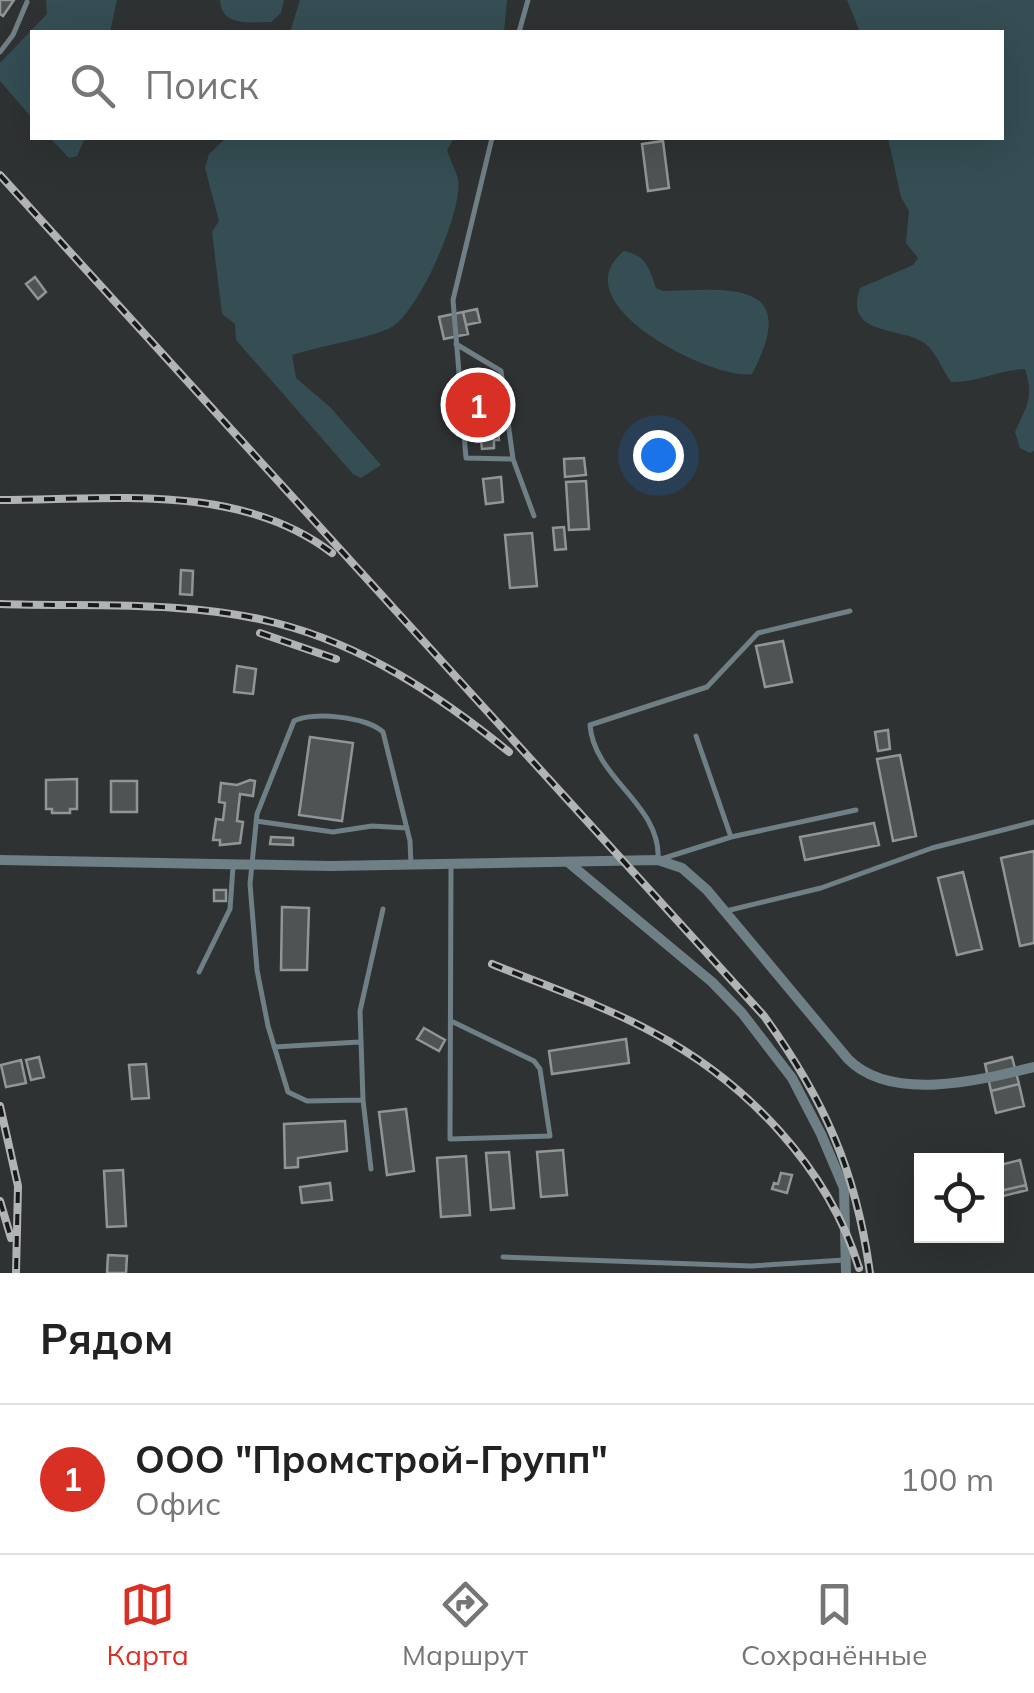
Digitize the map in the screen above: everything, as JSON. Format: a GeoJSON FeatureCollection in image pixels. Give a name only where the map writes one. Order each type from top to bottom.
{"type":"FeatureCollection","features":[{"type":"Feature","properties":{"kind":"street"},"geometry":{"type":"LineString","coordinates":[[0,860],[234,864],[672,862],[692,875],[726,911],[848,1059],[865,1074],[895,1081],[946,1084],[1034,1067]]}},
{"type":"Feature","properties":{"kind":"street"},"geometry":{"type":"LineString","coordinates":[[569,862],[712,982],[742,1013],[792,1078],[822,1134],[844,1188],[846,1273]]}},
{"type":"Feature","properties":{"kind":"lane"},"geometry":{"type":"LineString","coordinates":[[520,30],[528,0]]}},
{"type":"Feature","properties":{"kind":"lane"},"geometry":{"type":"LineString","coordinates":[[0,52],[13,35],[26,2]]}},
{"type":"Feature","properties":{"kind":"lane"},"geometry":{"type":"LineString","coordinates":[[491,140],[454,289],[456,344],[466,458],[512,459]]}},
{"type":"Feature","properties":{"kind":"lane"},"geometry":{"type":"LineString","coordinates":[[456,344],[498,368],[503,375],[512,459],[534,516]]}},
{"type":"Feature","properties":{"kind":"lane"},"geometry":{"type":"LineString","coordinates":[[850,611],[758,633],[707,687],[590,725],[596,754],[650,823],[659,846],[658,860],[731,836],[856,810]]}},
{"type":"Feature","properties":{"kind":"lane"},"geometry":{"type":"LineString","coordinates":[[363,1100],[307,1101],[288,1092],[257,970],[250,864],[256,821],[290,725],[298,718],[310,714],[372,724],[382,732],[407,828],[411,864]]}},
{"type":"Feature","properties":{"kind":"lane"},"geometry":{"type":"LineString","coordinates":[[696,736],[731,836]]}},
{"type":"Feature","properties":{"kind":"lane"},"geometry":{"type":"LineString","coordinates":[[256,821],[333,832],[372,826],[407,828]]}},
{"type":"Feature","properties":{"kind":"lane"},"geometry":{"type":"LineString","coordinates":[[726,911],[821,888],[932,848],[1034,822]]}},
{"type":"Feature","properties":{"kind":"lane"},"geometry":{"type":"LineString","coordinates":[[200,972],[230,910],[234,864]]}},
{"type":"Feature","properties":{"kind":"lane"},"geometry":{"type":"LineString","coordinates":[[450,1022],[534,1061],[540,1069],[550,1136],[450,1139],[450,1022],[451,864]]}},
{"type":"Feature","properties":{"kind":"lane"},"geometry":{"type":"LineString","coordinates":[[371,1169],[363,1100],[360,1011],[383,910]]}},
{"type":"Feature","properties":{"kind":"lane"},"geometry":{"type":"LineString","coordinates":[[274,1047],[359,1042]]}},
{"type":"Feature","properties":{"kind":"lane"},"geometry":{"type":"LineString","coordinates":[[503,1257],[751,1266],[844,1260]]}},
{"type":"Feature","properties":{"kind":"shaded area"},"geometry":{"type":"Polygon","coordinates":[[[46,0],[117,0],[110,30],[32,30],[47,14],[46,0]]]}},
{"type":"Feature","properties":{"kind":"shaded area"},"geometry":{"type":"Polygon","coordinates":[[[220,0],[284,0],[281,13],[271,22],[254,22],[231,19],[225,15],[220,0]]]}},
{"type":"Feature","properties":{"kind":"shaded area"},"geometry":{"type":"Polygon","coordinates":[[[300,0],[507,0],[504,30],[291,30],[300,0]]]}},
{"type":"Feature","properties":{"kind":"shaded area"},"geometry":{"type":"Polygon","coordinates":[[[847,0],[1034,0],[1034,451],[1030,453],[1020,448],[1015,432],[1029,395],[1025,369],[951,382],[929,347],[907,335],[868,323],[860,316],[857,305],[860,288],[913,265],[918,258],[906,243],[909,211],[901,197],[888,140],[1004,140],[1004,30],[859,30],[847,0]]]}},
{"type":"Feature","properties":{"kind":"shaded area"},"geometry":{"type":"Polygon","coordinates":[[[30,32],[30,116],[0,81],[0,63],[30,32]]]}},
{"type":"Feature","properties":{"kind":"shaded area"},"geometry":{"type":"Polygon","coordinates":[[[52,140],[84,140],[77,156],[69,158],[52,140]]]}},
{"type":"Feature","properties":{"kind":"shaded area"},"geometry":{"type":"Polygon","coordinates":[[[224,140],[453,140],[447,150],[458,179],[454,213],[436,260],[412,305],[388,329],[292,355],[296,378],[330,407],[381,465],[361,478],[353,474],[236,340],[235,324],[222,314],[212,232],[219,221],[205,168],[209,154],[224,140]]]}},
{"type":"Feature","properties":{"kind":"shaded area"},"geometry":{"type":"Polygon","coordinates":[[[624,251],[642,260],[656,288],[663,291],[734,291],[763,305],[769,321],[752,374],[708,366],[679,353],[626,316],[611,294],[609,272],[624,251]]]}},
{"type":"Feature","properties":{"kind":"building"},"geometry":{"type":"Polygon","coordinates":[[[0,0],[14,0],[3,16],[0,14],[0,0]]]}},
{"type":"Feature","properties":{"kind":"building"},"geometry":{"type":"Polygon","coordinates":[[[663,141],[669,188],[648,191],[642,144],[663,141]]]}},
{"type":"Feature","properties":{"kind":"building"},"geometry":{"type":"Polygon","coordinates":[[[35,277],[46,292],[38,299],[26,284],[35,277]]]}},
{"type":"Feature","properties":{"kind":"building"},"geometry":{"type":"Polygon","coordinates":[[[477,309],[480,322],[466,325],[463,312],[477,309]]]}},
{"type":"Feature","properties":{"kind":"building"},"geometry":{"type":"Polygon","coordinates":[[[463,312],[468,334],[444,339],[439,317],[463,312]]]}},
{"type":"Feature","properties":{"kind":"building"},"geometry":{"type":"Polygon","coordinates":[[[495,399],[499,440],[494,440],[494,448],[482,449],[481,441],[476,442],[472,401],[495,399]]]}},
{"type":"Feature","properties":{"kind":"building"},"geometry":{"type":"Polygon","coordinates":[[[584,458],[586,475],[565,477],[564,459],[584,458]]]}},
{"type":"Feature","properties":{"kind":"building"},"geometry":{"type":"Polygon","coordinates":[[[501,477],[503,502],[486,504],[483,479],[501,477]]]}},
{"type":"Feature","properties":{"kind":"building"},"geometry":{"type":"Polygon","coordinates":[[[586,481],[589,529],[569,530],[566,482],[586,481]]]}},
{"type":"Feature","properties":{"kind":"building"},"geometry":{"type":"Polygon","coordinates":[[[564,527],[566,549],[555,550],[553,528],[564,527]]]}},
{"type":"Feature","properties":{"kind":"building"},"geometry":{"type":"Polygon","coordinates":[[[532,533],[537,586],[510,588],[505,535],[532,533]]]}},
{"type":"Feature","properties":{"kind":"building"},"geometry":{"type":"Polygon","coordinates":[[[181,570],[193,571],[192,595],[180,594],[181,570]]]}},
{"type":"Feature","properties":{"kind":"building"},"geometry":{"type":"Polygon","coordinates":[[[783,641],[792,682],[765,687],[756,646],[783,641]]]}},
{"type":"Feature","properties":{"kind":"building"},"geometry":{"type":"Polygon","coordinates":[[[237,666],[256,669],[253,694],[234,692],[237,666]]]}},
{"type":"Feature","properties":{"kind":"building"},"geometry":{"type":"Polygon","coordinates":[[[888,730],[890,749],[878,751],[875,732],[888,730]]]}},
{"type":"Feature","properties":{"kind":"building"},"geometry":{"type":"Polygon","coordinates":[[[310,737],[353,743],[342,821],[299,815],[310,737]]]}},
{"type":"Feature","properties":{"kind":"building"},"geometry":{"type":"Polygon","coordinates":[[[900,755],[916,836],[893,841],[877,759],[900,755]]]}},
{"type":"Feature","properties":{"kind":"building"},"geometry":{"type":"Polygon","coordinates":[[[77,779],[77,809],[52,813],[52,809],[46,809],[46,780],[77,779]]]}},
{"type":"Feature","properties":{"kind":"building"},"geometry":{"type":"Polygon","coordinates":[[[111,781],[137,781],[137,812],[111,812],[111,781]]]}},
{"type":"Feature","properties":{"kind":"building"},"geometry":{"type":"Polygon","coordinates":[[[255,781],[253,796],[240,794],[240,843],[220,845],[220,840],[213,840],[216,819],[223,820],[225,803],[219,802],[221,783],[237,785],[255,781]]]}},
{"type":"Feature","properties":{"kind":"building"},"geometry":{"type":"Polygon","coordinates":[[[874,823],[879,845],[805,860],[800,837],[874,823]]]}},
{"type":"Feature","properties":{"kind":"building"},"geometry":{"type":"Polygon","coordinates":[[[271,837],[293,838],[293,845],[270,844],[271,837]]]}},
{"type":"Feature","properties":{"kind":"building"},"geometry":{"type":"Polygon","coordinates":[[[1034,851],[1034,943],[1020,946],[1001,858],[1034,851]]]}},
{"type":"Feature","properties":{"kind":"building"},"geometry":{"type":"Polygon","coordinates":[[[963,872],[982,949],[957,955],[938,878],[963,872]]]}},
{"type":"Feature","properties":{"kind":"building"},"geometry":{"type":"Polygon","coordinates":[[[214,890],[226,890],[226,901],[214,901],[214,890]]]}},
{"type":"Feature","properties":{"kind":"building"},"geometry":{"type":"Polygon","coordinates":[[[282,907],[309,908],[307,970],[281,970],[282,907]]]}},
{"type":"Feature","properties":{"kind":"building"},"geometry":{"type":"Polygon","coordinates":[[[424,1028],[445,1040],[439,1051],[417,1039],[424,1028]]]}},
{"type":"Feature","properties":{"kind":"building"},"geometry":{"type":"Polygon","coordinates":[[[626,1039],[629,1063],[552,1074],[549,1051],[626,1039]]]}},
{"type":"Feature","properties":{"kind":"building"},"geometry":{"type":"Polygon","coordinates":[[[39,1057],[44,1077],[31,1080],[26,1060],[39,1057]]]}},
{"type":"Feature","properties":{"kind":"building"},"geometry":{"type":"Polygon","coordinates":[[[1012,1057],[1019,1084],[991,1091],[985,1064],[1012,1057]]]}},
{"type":"Feature","properties":{"kind":"building"},"geometry":{"type":"Polygon","coordinates":[[[21,1060],[26,1083],[6,1087],[1,1065],[21,1060]]]}},
{"type":"Feature","properties":{"kind":"building"},"geometry":{"type":"Polygon","coordinates":[[[146,1064],[149,1098],[132,1099],[129,1065],[146,1064]]]}},
{"type":"Feature","properties":{"kind":"building"},"geometry":{"type":"Polygon","coordinates":[[[1019,1084],[1024,1106],[996,1113],[991,1091],[1019,1084]]]}},
{"type":"Feature","properties":{"kind":"building"},"geometry":{"type":"Polygon","coordinates":[[[406,1109],[414,1171],[387,1175],[379,1112],[406,1109]]]}},
{"type":"Feature","properties":{"kind":"building"},"geometry":{"type":"Polygon","coordinates":[[[345,1121],[347,1151],[298,1158],[298,1167],[285,1168],[284,1124],[345,1121]]]}},
{"type":"Feature","properties":{"kind":"building"},"geometry":{"type":"Polygon","coordinates":[[[563,1150],[567,1195],[541,1197],[537,1152],[563,1150]]]}},
{"type":"Feature","properties":{"kind":"building"},"geometry":{"type":"Polygon","coordinates":[[[509,1152],[514,1208],[491,1210],[486,1153],[509,1152]]]}},
{"type":"Feature","properties":{"kind":"building"},"geometry":{"type":"Polygon","coordinates":[[[466,1156],[470,1215],[441,1217],[437,1158],[466,1156]]]}},
{"type":"Feature","properties":{"kind":"building"},"geometry":{"type":"Polygon","coordinates":[[[1020,1160],[1026,1185],[1004,1190],[1004,1164],[1020,1160]]]}},
{"type":"Feature","properties":{"kind":"building"},"geometry":{"type":"Polygon","coordinates":[[[123,1170],[126,1226],[107,1227],[104,1171],[123,1170]]]}},
{"type":"Feature","properties":{"kind":"building"},"geometry":{"type":"Polygon","coordinates":[[[781,1173],[792,1175],[787,1193],[772,1189],[781,1173]]]}},
{"type":"Feature","properties":{"kind":"building"},"geometry":{"type":"Polygon","coordinates":[[[330,1183],[332,1200],[302,1203],[300,1187],[330,1183]]]}},
{"type":"Feature","properties":{"kind":"building"},"geometry":{"type":"Polygon","coordinates":[[[1026,1185],[1027,1190],[1004,1196],[1004,1190],[1026,1185]]]}},
{"type":"Feature","properties":{"kind":"building"},"geometry":{"type":"Polygon","coordinates":[[[108,1255],[127,1256],[126,1273],[107,1273],[108,1255]]]}},
{"type":"Feature","properties":{"kind":"railway"},"geometry":{"type":"LineString","coordinates":[[0,175],[764,1016],[804,1077],[834,1137],[856,1201],[870,1273]]}},
{"type":"Feature","properties":{"kind":"railway"},"geometry":{"type":"LineString","coordinates":[[0,500],[129,498],[215,505],[296,530],[332,553]]}},
{"type":"Feature","properties":{"kind":"railway"},"geometry":{"type":"LineString","coordinates":[[0,604],[173,608],[276,623],[339,645],[399,675],[456,711],[509,752]]}},
{"type":"Feature","properties":{"kind":"railway"},"geometry":{"type":"LineString","coordinates":[[260,633],[336,659]]}},
{"type":"Feature","properties":{"kind":"railway"},"geometry":{"type":"LineString","coordinates":[[492,964],[635,1023],[720,1076],[751,1102],[805,1162],[845,1231],[859,1268]]}},
{"type":"Feature","properties":{"kind":"railway"},"geometry":{"type":"LineString","coordinates":[[0,1106],[18,1186],[16,1273]]}},
{"type":"Feature","properties":{"kind":"railway"},"geometry":{"type":"LineString","coordinates":[[0,1201],[11,1238]]}},
{"type":"Feature","properties":{"kind":"place","name":"ООО \"Промстрой-Групп\""},"geometry":{"type":"Point","coordinates":[478,405]}}]}
